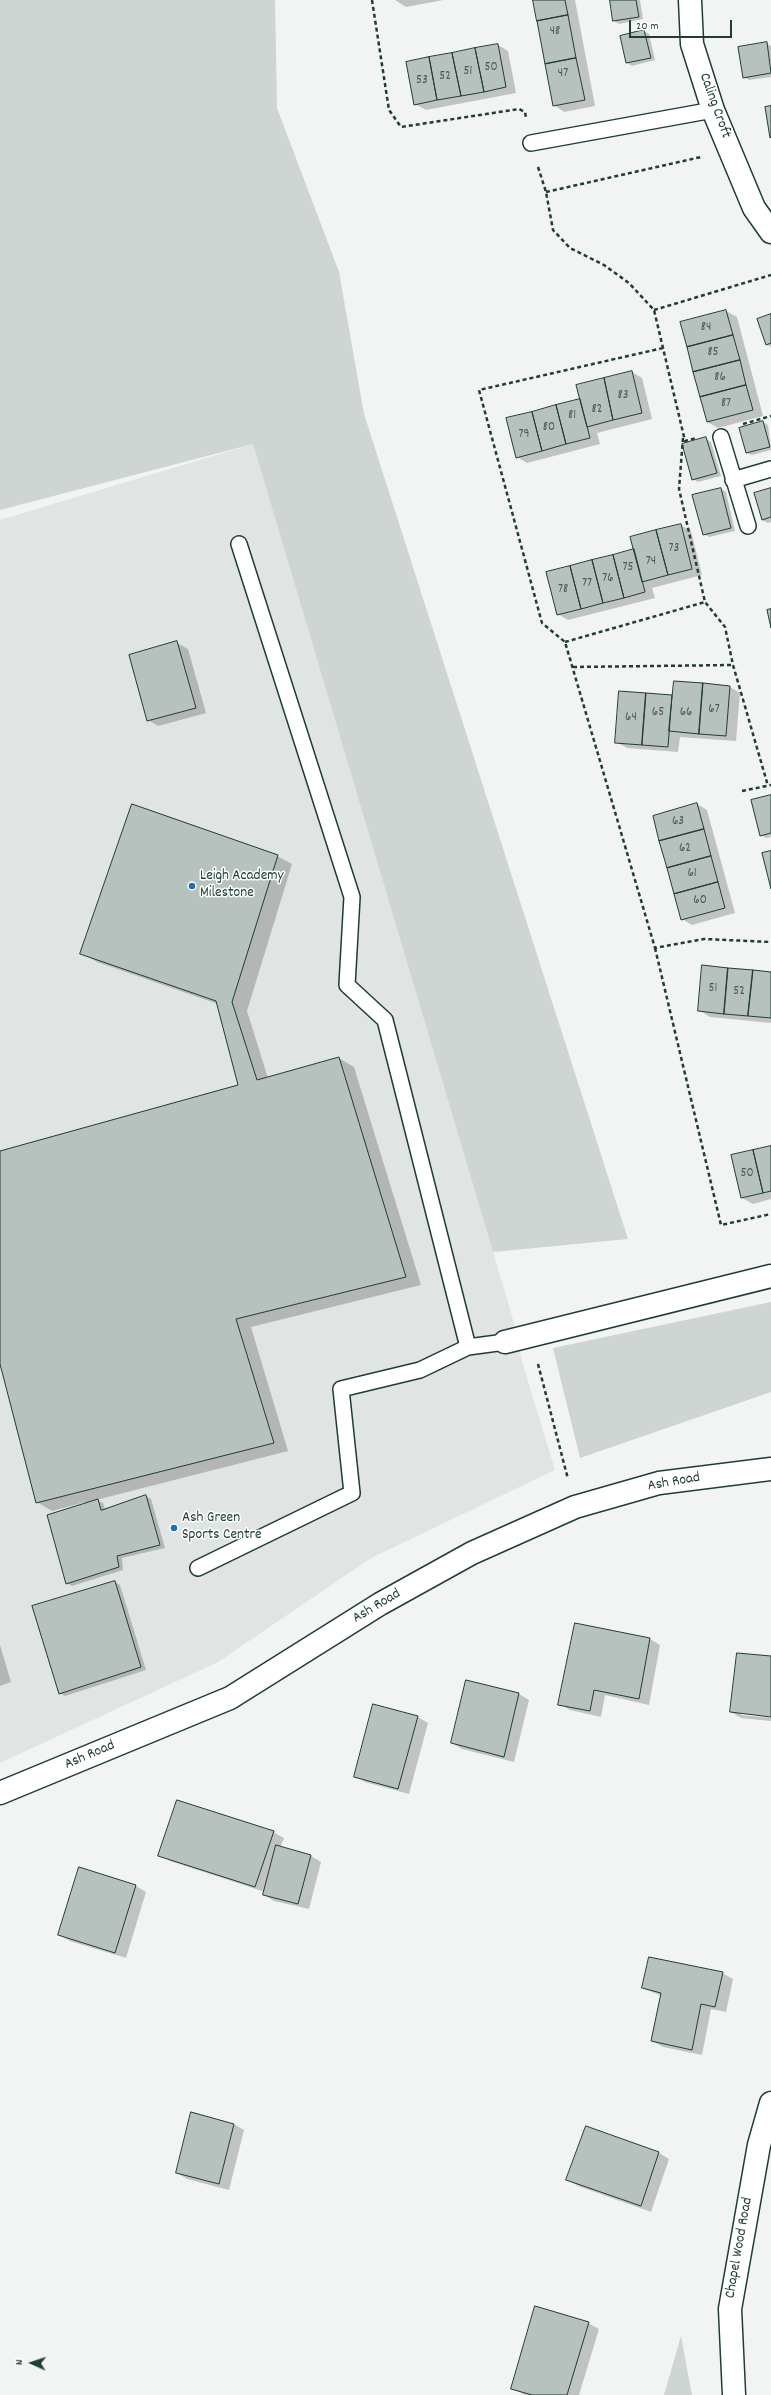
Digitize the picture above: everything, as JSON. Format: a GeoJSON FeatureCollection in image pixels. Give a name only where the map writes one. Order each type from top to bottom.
{"type":"FeatureCollection","features":[{"type":"Feature","properties":{"kind":"street","name":"Caling Croft"},"geometry":{"type":"LineString","coordinates":[[690,0],[692,44],[713,110],[754,208],[771,232]]}},
{"type":"Feature","properties":{"kind":"street"},"geometry":{"type":"LineString","coordinates":[[504,1342],[771,1276]]}},
{"type":"Feature","properties":{"kind":"street","name":"Ash Road"},"geometry":{"type":"LineString","coordinates":[[0,1793],[230,1698],[380,1604],[472,1553],[575,1507],[659,1483],[771,1469]]}},
{"type":"Feature","properties":{"kind":"street","name":"Chapel Wood Road"},"geometry":{"type":"LineString","coordinates":[[734,2395],[730,2309],[759,2145],[771,2103]]}},
{"type":"Feature","properties":{"kind":"lane"},"geometry":{"type":"LineString","coordinates":[[531,143],[713,110]]}},
{"type":"Feature","properties":{"kind":"lane"},"geometry":{"type":"LineString","coordinates":[[721,437],[748,526]]}},
{"type":"Feature","properties":{"kind":"lane"},"geometry":{"type":"LineString","coordinates":[[733,480],[771,469]]}},
{"type":"Feature","properties":{"kind":"lane"},"geometry":{"type":"LineString","coordinates":[[239,544],[352,897],[347,985],[385,1020],[468,1347]]}},
{"type":"Feature","properties":{"kind":"lane"},"geometry":{"type":"LineString","coordinates":[[198,1568],[352,1493],[341,1389],[420,1370],[468,1347],[504,1342]]}},
{"type":"Feature","properties":{"kind":"path"},"geometry":{"type":"LineString","coordinates":[[372,0],[390,110],[401,127],[519,109],[525,112],[531,143],[546,192],[553,230],[570,248],[604,265],[629,283],[654,310],[685,441]]}},
{"type":"Feature","properties":{"kind":"path"},"geometry":{"type":"LineString","coordinates":[[546,192],[731,150]]}},
{"type":"Feature","properties":{"kind":"path"},"geometry":{"type":"LineString","coordinates":[[654,310],[771,274]]}},
{"type":"Feature","properties":{"kind":"path"},"geometry":{"type":"LineString","coordinates":[[663,348],[480,390],[542,623],[565,642],[655,948],[721,1224],[771,1214]]}},
{"type":"Feature","properties":{"kind":"path"},"geometry":{"type":"LineString","coordinates":[[684,437],[678,489],[705,602],[724,627],[733,665],[769,785],[742,791]]}},
{"type":"Feature","properties":{"kind":"path"},"geometry":{"type":"LineString","coordinates":[[565,642],[705,602]]}},
{"type":"Feature","properties":{"kind":"path"},"geometry":{"type":"LineString","coordinates":[[572,667],[733,665]]}},
{"type":"Feature","properties":{"kind":"path"},"geometry":{"type":"LineString","coordinates":[[655,948],[704,939],[771,942]]}},
{"type":"Feature","properties":{"kind":"path"},"geometry":{"type":"LineString","coordinates":[[530,1335],[575,1507]]}},
{"type":"Feature","properties":{"kind":"shaded area"},"geometry":{"type":"Polygon","coordinates":[[[0,0],[275,0],[277,108],[339,272],[364,414],[628,1239],[493,1252],[253,444],[0,510],[0,0]]]}},
{"type":"Feature","properties":{"kind":"shaded area","name":"Leigh Academy Milestone"},"geometry":{"type":"Polygon","coordinates":[[[253,444],[512,1316],[523,1365],[555,1470],[371,1558],[218,1662],[0,1763],[0,520],[253,444]]]}},
{"type":"Feature","properties":{"kind":"shaded area"},"geometry":{"type":"Polygon","coordinates":[[[771,1302],[771,1392],[580,1458],[553,1348],[771,1302]]]}},
{"type":"Feature","properties":{"kind":"shaded area"},"geometry":{"type":"Polygon","coordinates":[[[681,2336],[692,2395],[664,2395],[681,2336]]]}},
{"type":"Feature","properties":{"kind":"building"},"geometry":{"type":"Polygon","coordinates":[[[533,0],[565,0],[568,15],[537,21],[533,0]]]}},
{"type":"Feature","properties":{"kind":"building"},"geometry":{"type":"Polygon","coordinates":[[[610,0],[636,0],[639,17],[613,21],[610,0]]]}},
{"type":"Feature","properties":{"kind":"building"},"geometry":{"type":"Polygon","coordinates":[[[568,15],[576,58],[545,64],[537,21],[568,15]]]}},
{"type":"Feature","properties":{"kind":"building"},"geometry":{"type":"Polygon","coordinates":[[[644,30],[651,58],[626,63],[620,36],[644,30]]]}},
{"type":"Feature","properties":{"kind":"building"},"geometry":{"type":"Polygon","coordinates":[[[767,42],[771,73],[743,78],[738,47],[767,42]]]}},
{"type":"Feature","properties":{"kind":"building"},"geometry":{"type":"Polygon","coordinates":[[[498,44],[506,87],[484,92],[475,48],[498,44]]]}},
{"type":"Feature","properties":{"kind":"building"},"geometry":{"type":"Polygon","coordinates":[[[475,48],[484,92],[461,96],[452,53],[475,48]]]}},
{"type":"Feature","properties":{"kind":"building"},"geometry":{"type":"Polygon","coordinates":[[[452,53],[461,96],[437,100],[429,57],[452,53]]]}},
{"type":"Feature","properties":{"kind":"building"},"geometry":{"type":"Polygon","coordinates":[[[429,57],[437,100],[414,105],[406,62],[429,57]]]}},
{"type":"Feature","properties":{"kind":"building"},"geometry":{"type":"Polygon","coordinates":[[[576,58],[585,100],[553,106],[545,64],[576,58]]]}},
{"type":"Feature","properties":{"kind":"building"},"geometry":{"type":"Polygon","coordinates":[[[771,106],[771,137],[770,138],[765,107],[771,106]]]}},
{"type":"Feature","properties":{"kind":"building"},"geometry":{"type":"Polygon","coordinates":[[[726,310],[733,335],[687,347],[680,322],[726,310]]]}},
{"type":"Feature","properties":{"kind":"building"},"geometry":{"type":"Polygon","coordinates":[[[771,314],[771,343],[766,345],[757,319],[771,314]]]}},
{"type":"Feature","properties":{"kind":"building"},"geometry":{"type":"Polygon","coordinates":[[[733,335],[740,360],[693,372],[687,347],[733,335]]]}},
{"type":"Feature","properties":{"kind":"building"},"geometry":{"type":"Polygon","coordinates":[[[740,360],[746,385],[700,397],[693,372],[740,360]]]}},
{"type":"Feature","properties":{"kind":"building"},"geometry":{"type":"Polygon","coordinates":[[[632,371],[642,413],[613,420],[604,378],[632,371]]]}},
{"type":"Feature","properties":{"kind":"building"},"geometry":{"type":"Polygon","coordinates":[[[604,378],[613,420],[587,427],[576,385],[604,378]]]}},
{"type":"Feature","properties":{"kind":"building"},"geometry":{"type":"Polygon","coordinates":[[[746,385],[753,410],[707,422],[700,397],[746,385]]]}},
{"type":"Feature","properties":{"kind":"building"},"geometry":{"type":"Polygon","coordinates":[[[580,399],[590,438],[566,444],[556,405],[580,399]]]}},
{"type":"Feature","properties":{"kind":"building"},"geometry":{"type":"Polygon","coordinates":[[[556,405],[566,444],[542,451],[532,412],[556,405]]]}},
{"type":"Feature","properties":{"kind":"building"},"geometry":{"type":"Polygon","coordinates":[[[532,412],[542,451],[516,458],[506,418],[532,412]]]}},
{"type":"Feature","properties":{"kind":"building"},"geometry":{"type":"Polygon","coordinates":[[[763,421],[770,447],[746,453],[739,428],[763,421]]]}},
{"type":"Feature","properties":{"kind":"building"},"geometry":{"type":"Polygon","coordinates":[[[706,437],[717,473],[692,480],[682,444],[706,437]]]}},
{"type":"Feature","properties":{"kind":"building"},"geometry":{"type":"Polygon","coordinates":[[[721,488],[731,528],[703,535],[692,495],[721,488]]]}},
{"type":"Feature","properties":{"kind":"building"},"geometry":{"type":"Polygon","coordinates":[[[771,488],[771,517],[762,520],[754,493],[771,488]]]}},
{"type":"Feature","properties":{"kind":"building"},"geometry":{"type":"Polygon","coordinates":[[[681,524],[692,569],[668,575],[656,530],[681,524]]]}},
{"type":"Feature","properties":{"kind":"building"},"geometry":{"type":"Polygon","coordinates":[[[656,530],[668,575],[642,582],[630,537],[656,530]]]}},
{"type":"Feature","properties":{"kind":"building"},"geometry":{"type":"Polygon","coordinates":[[[634,549],[645,592],[624,598],[613,555],[634,549]]]}},
{"type":"Feature","properties":{"kind":"building"},"geometry":{"type":"Polygon","coordinates":[[[613,555],[624,598],[603,603],[592,560],[613,555]]]}},
{"type":"Feature","properties":{"kind":"building"},"geometry":{"type":"Polygon","coordinates":[[[592,560],[603,603],[581,609],[570,566],[592,560]]]}},
{"type":"Feature","properties":{"kind":"building"},"geometry":{"type":"Polygon","coordinates":[[[570,566],[581,609],[557,615],[546,572],[570,566]]]}},
{"type":"Feature","properties":{"kind":"building"},"geometry":{"type":"Polygon","coordinates":[[[771,609],[771,628],[767,610],[771,609]]]}},
{"type":"Feature","properties":{"kind":"building"},"geometry":{"type":"Polygon","coordinates":[[[177,641],[196,708],[147,721],[129,655],[177,641]]]}},
{"type":"Feature","properties":{"kind":"building"},"geometry":{"type":"Polygon","coordinates":[[[674,681],[703,683],[699,734],[669,731],[674,681]]]}},
{"type":"Feature","properties":{"kind":"building"},"geometry":{"type":"Polygon","coordinates":[[[703,683],[730,686],[726,736],[699,734],[703,683]]]}},
{"type":"Feature","properties":{"kind":"building"},"geometry":{"type":"Polygon","coordinates":[[[619,691],[646,693],[642,745],[615,743],[619,691]]]}},
{"type":"Feature","properties":{"kind":"building"},"geometry":{"type":"Polygon","coordinates":[[[646,693],[672,695],[668,747],[642,745],[646,693]]]}},
{"type":"Feature","properties":{"kind":"building"},"geometry":{"type":"Polygon","coordinates":[[[771,795],[771,833],[760,836],[751,800],[771,795]]]}},
{"type":"Feature","properties":{"kind":"building"},"geometry":{"type":"Polygon","coordinates":[[[697,803],[704,829],[659,841],[653,816],[697,803]]]}},
{"type":"Feature","properties":{"kind":"building"},"geometry":{"type":"Polygon","coordinates":[[[132,804],[278,855],[232,1002],[257,1080],[339,1057],[406,1277],[236,1319],[274,1443],[36,1503],[0,1364],[0,1151],[238,1085],[216,1001],[80,954],[132,804]]]}},
{"type":"Feature","properties":{"kind":"building"},"geometry":{"type":"Polygon","coordinates":[[[704,829],[711,856],[667,868],[659,841],[704,829]]]}},
{"type":"Feature","properties":{"kind":"building"},"geometry":{"type":"Polygon","coordinates":[[[771,851],[771,889],[762,853],[771,851]]]}},
{"type":"Feature","properties":{"kind":"building"},"geometry":{"type":"Polygon","coordinates":[[[711,856],[718,882],[674,894],[667,868],[711,856]]]}},
{"type":"Feature","properties":{"kind":"building"},"geometry":{"type":"Polygon","coordinates":[[[718,882],[725,908],[681,920],[674,894],[718,882]]]}},
{"type":"Feature","properties":{"kind":"building"},"geometry":{"type":"Polygon","coordinates":[[[702,965],[728,968],[724,1014],[698,1011],[702,965]]]}},
{"type":"Feature","properties":{"kind":"building"},"geometry":{"type":"Polygon","coordinates":[[[728,968],[753,970],[748,1016],[724,1014],[728,968]]]}},
{"type":"Feature","properties":{"kind":"building"},"geometry":{"type":"Polygon","coordinates":[[[753,970],[771,972],[771,1018],[748,1016],[753,970]]]}},
{"type":"Feature","properties":{"kind":"building"},"geometry":{"type":"Polygon","coordinates":[[[771,1146],[771,1191],[763,1193],[753,1150],[771,1146]]]}},
{"type":"Feature","properties":{"kind":"building"},"geometry":{"type":"Polygon","coordinates":[[[753,1150],[763,1193],[741,1198],[731,1155],[753,1150]]]}},
{"type":"Feature","properties":{"kind":"building"},"geometry":{"type":"Polygon","coordinates":[[[146,1495],[160,1545],[117,1556],[119,1567],[66,1584],[47,1515],[98,1499],[101,1510],[146,1495]]]}},
{"type":"Feature","properties":{"kind":"building"},"geometry":{"type":"Polygon","coordinates":[[[115,1581],[141,1667],[59,1694],[32,1606],[115,1581]]]}},
{"type":"Feature","properties":{"kind":"building"},"geometry":{"type":"Polygon","coordinates":[[[575,1623],[650,1638],[639,1699],[594,1690],[590,1711],[558,1705],[575,1623]]]}},
{"type":"Feature","properties":{"kind":"building"},"geometry":{"type":"Polygon","coordinates":[[[737,1653],[771,1656],[771,1717],[730,1712],[737,1653]]]}},
{"type":"Feature","properties":{"kind":"building"},"geometry":{"type":"Polygon","coordinates":[[[466,1680],[519,1693],[504,1757],[451,1743],[466,1680]]]}},
{"type":"Feature","properties":{"kind":"building"},"geometry":{"type":"Polygon","coordinates":[[[373,1704],[418,1716],[398,1789],[354,1777],[373,1704]]]}},
{"type":"Feature","properties":{"kind":"building"},"geometry":{"type":"Polygon","coordinates":[[[177,1800],[274,1831],[255,1887],[158,1856],[177,1800]]]}},
{"type":"Feature","properties":{"kind":"building"},"geometry":{"type":"Polygon","coordinates":[[[276,1845],[311,1855],[298,1904],[263,1895],[276,1845]]]}},
{"type":"Feature","properties":{"kind":"building"},"geometry":{"type":"Polygon","coordinates":[[[79,1867],[136,1885],[115,1953],[58,1935],[79,1867]]]}},
{"type":"Feature","properties":{"kind":"building"},"geometry":{"type":"Polygon","coordinates":[[[649,1957],[723,1972],[715,2007],[701,2004],[692,2050],[651,2041],[661,1993],[642,1988],[649,1957]]]}},
{"type":"Feature","properties":{"kind":"building"},"geometry":{"type":"Polygon","coordinates":[[[191,2112],[234,2124],[219,2184],[176,2173],[191,2112]]]}},
{"type":"Feature","properties":{"kind":"building"},"geometry":{"type":"Polygon","coordinates":[[[586,2126],[659,2152],[641,2206],[566,2180],[586,2126]]]}},
{"type":"Feature","properties":{"kind":"building"},"geometry":{"type":"Polygon","coordinates":[[[535,2306],[589,2322],[567,2395],[532,2395],[511,2389],[535,2306]]]}},
{"type":"Feature","properties":{"kind":"place","name":"Leigh Academy Milestone"},"geometry":{"type":"Point","coordinates":[192,886]}},
{"type":"Feature","properties":{"kind":"place","name":"Ash Green Sports Centre"},"geometry":{"type":"Point","coordinates":[174,1528]}}]}
